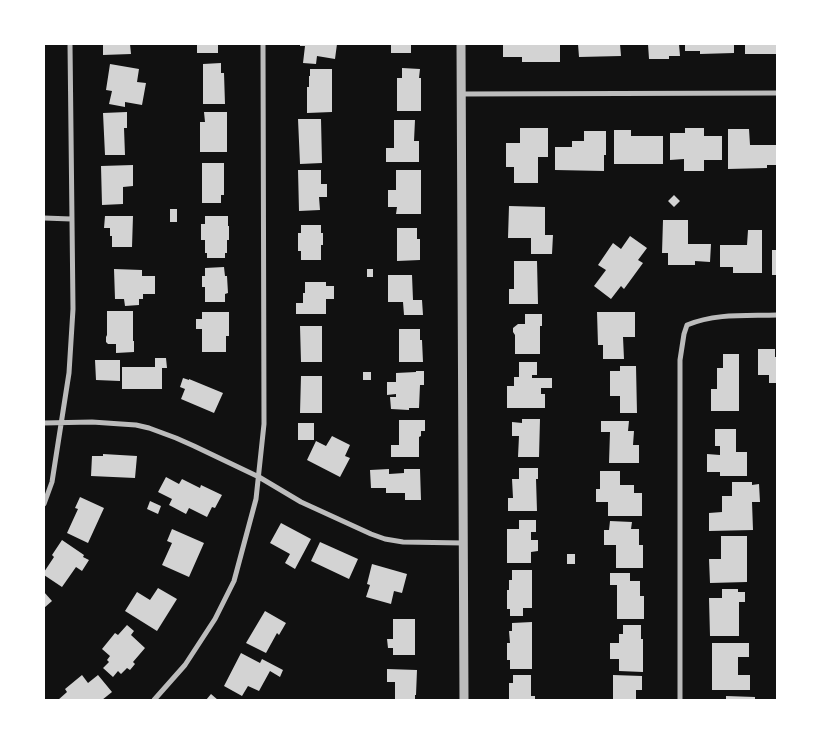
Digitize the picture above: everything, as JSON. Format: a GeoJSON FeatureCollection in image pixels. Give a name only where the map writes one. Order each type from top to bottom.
{"type":"FeatureCollection","features":[{"type":"Feature","properties":{"kind":"street"},"geometry":{"type":"LineString","coordinates":[[44,504],[52,482],[69,373],[73,310],[70,44]]}},
{"type":"Feature","properties":{"kind":"street"},"geometry":{"type":"LineString","coordinates":[[154,700],[185,665],[215,619],[234,581],[256,499],[264,424],[263,44]]}},
{"type":"Feature","properties":{"kind":"street"},"geometry":{"type":"LineString","coordinates":[[461,44],[464,700]]}},
{"type":"Feature","properties":{"kind":"street"},"geometry":{"type":"LineString","coordinates":[[462,94],[777,93]]}},
{"type":"Feature","properties":{"kind":"street"},"geometry":{"type":"LineString","coordinates":[[44,218],[71,218]]}},
{"type":"Feature","properties":{"kind":"street"},"geometry":{"type":"LineString","coordinates":[[680,700],[680,360],[684,334],[687,325],[709,317],[777,315]]}},
{"type":"Feature","properties":{"kind":"street"},"geometry":{"type":"LineString","coordinates":[[44,423],[92,422],[136,425],[149,428],[185,442],[259,477],[301,502],[370,534],[402,542],[464,543]]}},
{"type":"Feature","properties":{"kind":"building"},"geometry":{"type":"Polygon","coordinates":[[[103,44],[130,44],[131,54],[103,55],[103,44]]]}},
{"type":"Feature","properties":{"kind":"building"},"geometry":{"type":"Polygon","coordinates":[[[197,44],[218,44],[218,53],[197,53],[197,44]]]}},
{"type":"Feature","properties":{"kind":"building"},"geometry":{"type":"Polygon","coordinates":[[[300,44],[337,44],[335,59],[317,56],[316,64],[303,63],[305,46],[300,46],[300,44]]]}},
{"type":"Feature","properties":{"kind":"building"},"geometry":{"type":"Polygon","coordinates":[[[391,44],[411,44],[411,53],[391,53],[391,44]]]}},
{"type":"Feature","properties":{"kind":"building"},"geometry":{"type":"Polygon","coordinates":[[[503,44],[560,44],[560,62],[522,62],[522,57],[503,57],[503,44]]]}},
{"type":"Feature","properties":{"kind":"building"},"geometry":{"type":"Polygon","coordinates":[[[578,44],[620,44],[621,56],[579,57],[578,44]]]}},
{"type":"Feature","properties":{"kind":"building"},"geometry":{"type":"Polygon","coordinates":[[[648,44],[679,44],[680,56],[669,56],[669,59],[649,59],[648,44]]]}},
{"type":"Feature","properties":{"kind":"building"},"geometry":{"type":"Polygon","coordinates":[[[685,44],[734,44],[734,53],[700,54],[700,51],[685,51],[685,44]]]}},
{"type":"Feature","properties":{"kind":"building"},"geometry":{"type":"Polygon","coordinates":[[[745,44],[777,44],[777,54],[745,54],[745,44]]]}},
{"type":"Feature","properties":{"kind":"building"},"geometry":{"type":"Polygon","coordinates":[[[221,63],[221,73],[224,73],[225,104],[203,104],[203,64],[221,63]]]}},
{"type":"Feature","properties":{"kind":"building"},"geometry":{"type":"Polygon","coordinates":[[[110,64],[139,69],[137,82],[146,83],[142,105],[125,102],[125,107],[109,104],[112,91],[106,90],[110,64]]]}},
{"type":"Feature","properties":{"kind":"building"},"geometry":{"type":"Polygon","coordinates":[[[402,68],[420,69],[421,111],[397,111],[397,78],[402,78],[402,68]]]}},
{"type":"Feature","properties":{"kind":"building"},"geometry":{"type":"Polygon","coordinates":[[[310,69],[332,69],[332,112],[307,113],[307,87],[309,87],[310,69]]]}},
{"type":"Feature","properties":{"kind":"building"},"geometry":{"type":"Polygon","coordinates":[[[127,112],[127,128],[124,128],[125,155],[105,155],[103,113],[127,112]]]}},
{"type":"Feature","properties":{"kind":"building"},"geometry":{"type":"Polygon","coordinates":[[[204,112],[227,112],[227,152],[200,152],[200,122],[205,122],[204,112]]]}},
{"type":"Feature","properties":{"kind":"building"},"geometry":{"type":"Polygon","coordinates":[[[298,119],[321,119],[322,163],[300,164],[298,119]]]}},
{"type":"Feature","properties":{"kind":"building"},"geometry":{"type":"Polygon","coordinates":[[[394,120],[415,120],[414,141],[419,141],[419,162],[386,162],[386,148],[394,148],[394,120]]]}},
{"type":"Feature","properties":{"kind":"building"},"geometry":{"type":"Polygon","coordinates":[[[520,128],[548,128],[548,157],[538,157],[538,183],[514,183],[514,167],[506,167],[506,143],[520,143],[520,128]]]}},
{"type":"Feature","properties":{"kind":"building"},"geometry":{"type":"Polygon","coordinates":[[[685,128],[704,128],[704,136],[722,136],[722,160],[704,160],[704,171],[684,171],[684,159],[670,160],[670,133],[685,133],[685,128]]]}},
{"type":"Feature","properties":{"kind":"building"},"geometry":{"type":"Polygon","coordinates":[[[728,129],[749,129],[750,145],[777,145],[777,165],[767,165],[767,168],[728,169],[728,129]]]}},
{"type":"Feature","properties":{"kind":"building"},"geometry":{"type":"Polygon","coordinates":[[[614,130],[631,130],[631,136],[663,136],[663,164],[614,164],[614,130]]]}},
{"type":"Feature","properties":{"kind":"building"},"geometry":{"type":"Polygon","coordinates":[[[584,131],[606,131],[604,171],[555,170],[555,147],[572,147],[572,141],[584,141],[584,131]]]}},
{"type":"Feature","properties":{"kind":"building"},"geometry":{"type":"Polygon","coordinates":[[[202,163],[224,163],[224,195],[221,195],[221,203],[202,203],[202,163]]]}},
{"type":"Feature","properties":{"kind":"building"},"geometry":{"type":"Polygon","coordinates":[[[133,165],[133,186],[123,187],[123,204],[102,205],[101,166],[133,165]]]}},
{"type":"Feature","properties":{"kind":"building"},"geometry":{"type":"Polygon","coordinates":[[[298,170],[321,170],[321,184],[327,184],[327,197],[319,197],[320,210],[299,211],[298,170]]]}},
{"type":"Feature","properties":{"kind":"building"},"geometry":{"type":"Polygon","coordinates":[[[396,170],[421,170],[421,214],[396,214],[397,207],[388,207],[388,190],[396,190],[396,170]]]}},
{"type":"Feature","properties":{"kind":"building"},"geometry":{"type":"Polygon","coordinates":[[[674,195],[680,201],[674,207],[668,201],[674,195]]]}},
{"type":"Feature","properties":{"kind":"building"},"geometry":{"type":"Polygon","coordinates":[[[509,206],[545,207],[545,235],[553,235],[552,254],[531,254],[531,238],[508,238],[509,206]]]}},
{"type":"Feature","properties":{"kind":"building"},"geometry":{"type":"Polygon","coordinates":[[[170,209],[177,209],[177,222],[170,222],[170,209]]]}},
{"type":"Feature","properties":{"kind":"building"},"geometry":{"type":"Polygon","coordinates":[[[105,216],[133,216],[132,247],[112,247],[110,228],[104,228],[105,216]]]}},
{"type":"Feature","properties":{"kind":"building"},"geometry":{"type":"Polygon","coordinates":[[[205,216],[228,216],[229,240],[227,240],[225,258],[207,258],[205,240],[201,240],[201,224],[205,224],[205,216]]]}},
{"type":"Feature","properties":{"kind":"building"},"geometry":{"type":"Polygon","coordinates":[[[663,220],[688,220],[688,244],[711,244],[710,262],[695,261],[695,265],[668,265],[668,253],[662,253],[663,220]]]}},
{"type":"Feature","properties":{"kind":"building"},"geometry":{"type":"Polygon","coordinates":[[[301,225],[321,225],[323,245],[321,245],[321,260],[301,260],[301,251],[298,251],[298,233],[301,233],[301,225]]]}},
{"type":"Feature","properties":{"kind":"building"},"geometry":{"type":"Polygon","coordinates":[[[397,228],[417,228],[417,239],[420,239],[420,260],[397,261],[397,228]]]}},
{"type":"Feature","properties":{"kind":"building"},"geometry":{"type":"Polygon","coordinates":[[[748,230],[762,230],[762,273],[733,273],[733,267],[720,267],[720,245],[747,245],[748,230]]]}},
{"type":"Feature","properties":{"kind":"building"},"geometry":{"type":"Polygon","coordinates":[[[630,236],[647,248],[638,260],[643,263],[624,289],[621,286],[611,299],[594,286],[606,270],[598,265],[613,243],[621,249],[630,236]]]}},
{"type":"Feature","properties":{"kind":"building"},"geometry":{"type":"Polygon","coordinates":[[[772,250],[777,250],[777,275],[772,275],[772,250]]]}},
{"type":"Feature","properties":{"kind":"building"},"geometry":{"type":"Polygon","coordinates":[[[514,261],[537,261],[538,304],[509,304],[509,289],[514,289],[514,261]]]}},
{"type":"Feature","properties":{"kind":"building"},"geometry":{"type":"Polygon","coordinates":[[[224,267],[225,276],[227,276],[228,293],[225,294],[225,302],[205,302],[205,287],[202,287],[202,276],[205,276],[205,268],[224,267]]]}},
{"type":"Feature","properties":{"kind":"building"},"geometry":{"type":"Polygon","coordinates":[[[114,269],[142,270],[142,276],[155,276],[155,294],[143,294],[143,299],[139,299],[139,305],[125,306],[124,299],[115,299],[114,269]]]}},
{"type":"Feature","properties":{"kind":"building"},"geometry":{"type":"Polygon","coordinates":[[[367,269],[373,269],[373,277],[367,277],[367,269]]]}},
{"type":"Feature","properties":{"kind":"building"},"geometry":{"type":"Polygon","coordinates":[[[388,275],[412,275],[413,300],[422,300],[423,315],[404,315],[403,302],[388,302],[388,275]]]}},
{"type":"Feature","properties":{"kind":"building"},"geometry":{"type":"Polygon","coordinates":[[[305,282],[326,282],[326,286],[334,286],[334,299],[326,299],[326,314],[296,314],[296,303],[303,303],[305,282]]]}},
{"type":"Feature","properties":{"kind":"building"},"geometry":{"type":"Polygon","coordinates":[[[107,311],[133,311],[134,352],[116,353],[116,344],[108,344],[106,342],[107,311]]]}},
{"type":"Feature","properties":{"kind":"building"},"geometry":{"type":"Polygon","coordinates":[[[202,312],[229,312],[229,336],[226,336],[226,352],[202,352],[202,329],[196,329],[196,319],[202,319],[202,312]]]}},
{"type":"Feature","properties":{"kind":"building"},"geometry":{"type":"Polygon","coordinates":[[[597,312],[635,312],[635,337],[623,337],[624,359],[603,359],[603,345],[598,345],[597,312]]]}},
{"type":"Feature","properties":{"kind":"building"},"geometry":{"type":"Polygon","coordinates":[[[525,314],[542,314],[540,354],[515,354],[513,328],[518,324],[525,324],[525,314]]]}},
{"type":"Feature","properties":{"kind":"building"},"geometry":{"type":"Polygon","coordinates":[[[300,326],[322,326],[322,362],[301,362],[300,326]]]}},
{"type":"Feature","properties":{"kind":"building"},"geometry":{"type":"Polygon","coordinates":[[[399,329],[420,329],[423,362],[399,362],[399,329]]]}},
{"type":"Feature","properties":{"kind":"building"},"geometry":{"type":"Polygon","coordinates":[[[758,349],[775,349],[775,357],[777,357],[777,383],[769,383],[769,375],[758,375],[758,349]]]}},
{"type":"Feature","properties":{"kind":"building"},"geometry":{"type":"Polygon","coordinates":[[[723,354],[739,354],[739,411],[711,411],[711,389],[717,389],[717,368],[723,368],[723,354]]]}},
{"type":"Feature","properties":{"kind":"building"},"geometry":{"type":"Polygon","coordinates":[[[155,358],[166,358],[167,368],[162,368],[162,389],[122,389],[122,367],[155,367],[155,358]]]}},
{"type":"Feature","properties":{"kind":"building"},"geometry":{"type":"Polygon","coordinates":[[[95,360],[120,360],[120,381],[96,380],[95,360]]]}},
{"type":"Feature","properties":{"kind":"building"},"geometry":{"type":"Polygon","coordinates":[[[519,362],[537,362],[537,375],[532,375],[532,378],[552,378],[552,388],[541,388],[541,394],[545,394],[545,408],[507,408],[507,386],[514,386],[514,377],[519,377],[519,362]]]}},
{"type":"Feature","properties":{"kind":"building"},"geometry":{"type":"Polygon","coordinates":[[[620,366],[636,366],[637,413],[620,413],[620,396],[610,396],[610,371],[620,371],[620,366]]]}},
{"type":"Feature","properties":{"kind":"building"},"geometry":{"type":"Polygon","coordinates":[[[424,371],[424,385],[420,385],[419,408],[409,408],[409,410],[391,409],[390,397],[396,397],[396,394],[387,395],[387,382],[396,382],[396,373],[424,371]]]}},
{"type":"Feature","properties":{"kind":"building"},"geometry":{"type":"Polygon","coordinates":[[[363,372],[371,372],[371,380],[363,380],[363,372]]]}},
{"type":"Feature","properties":{"kind":"building"},"geometry":{"type":"Polygon","coordinates":[[[301,376],[322,376],[322,413],[300,413],[301,376]]]}},
{"type":"Feature","properties":{"kind":"building"},"geometry":{"type":"Polygon","coordinates":[[[183,378],[223,393],[214,413],[181,399],[185,389],[180,387],[183,378]]]}},
{"type":"Feature","properties":{"kind":"building"},"geometry":{"type":"Polygon","coordinates":[[[522,419],[540,419],[539,457],[518,457],[519,436],[512,436],[512,422],[522,423],[522,419]]]}},
{"type":"Feature","properties":{"kind":"building"},"geometry":{"type":"Polygon","coordinates":[[[399,420],[425,420],[425,431],[421,431],[421,436],[419,437],[419,457],[391,457],[391,445],[399,445],[399,420]]]}},
{"type":"Feature","properties":{"kind":"building"},"geometry":{"type":"Polygon","coordinates":[[[601,421],[629,421],[628,431],[634,431],[633,445],[639,445],[639,463],[609,463],[610,432],[601,432],[601,421]]]}},
{"type":"Feature","properties":{"kind":"building"},"geometry":{"type":"Polygon","coordinates":[[[298,423],[314,423],[314,440],[298,440],[298,423]]]}},
{"type":"Feature","properties":{"kind":"building"},"geometry":{"type":"Polygon","coordinates":[[[715,429],[736,429],[736,452],[747,452],[747,476],[720,476],[720,472],[707,472],[707,454],[720,455],[720,446],[715,446],[715,429]]]}},
{"type":"Feature","properties":{"kind":"building"},"geometry":{"type":"Polygon","coordinates":[[[332,436],[350,445],[345,456],[350,458],[340,477],[307,460],[316,441],[326,446],[332,436]]]}},
{"type":"Feature","properties":{"kind":"building"},"geometry":{"type":"Polygon","coordinates":[[[103,454],[137,456],[135,478],[91,476],[92,456],[103,456],[103,454]]]}},
{"type":"Feature","properties":{"kind":"building"},"geometry":{"type":"Polygon","coordinates":[[[519,468],[538,468],[538,479],[536,479],[537,511],[508,511],[508,498],[513,498],[512,479],[519,479],[519,468]]]}},
{"type":"Feature","properties":{"kind":"building"},"geometry":{"type":"Polygon","coordinates":[[[389,469],[389,474],[404,473],[404,469],[420,469],[421,500],[405,500],[405,493],[386,493],[386,488],[371,488],[370,470],[389,469]]]}},
{"type":"Feature","properties":{"kind":"building"},"geometry":{"type":"Polygon","coordinates":[[[600,471],[620,471],[620,485],[634,485],[634,493],[642,493],[642,516],[608,516],[608,502],[596,502],[596,489],[600,489],[600,471]]]}},
{"type":"Feature","properties":{"kind":"building"},"geometry":{"type":"Polygon","coordinates":[[[166,477],[179,484],[182,479],[200,488],[201,485],[222,495],[215,508],[212,507],[207,517],[189,508],[186,514],[169,505],[172,499],[158,492],[166,477]]]}},
{"type":"Feature","properties":{"kind":"building"},"geometry":{"type":"Polygon","coordinates":[[[732,482],[752,482],[752,485],[759,484],[760,502],[752,502],[753,530],[709,531],[709,513],[722,512],[722,496],[732,496],[732,482]]]}},
{"type":"Feature","properties":{"kind":"building"},"geometry":{"type":"Polygon","coordinates":[[[80,497],[104,508],[88,543],[67,533],[78,509],[75,508],[80,497]]]}},
{"type":"Feature","properties":{"kind":"building"},"geometry":{"type":"Polygon","coordinates":[[[150,501],[161,506],[158,514],[147,509],[150,501]]]}},
{"type":"Feature","properties":{"kind":"building"},"geometry":{"type":"Polygon","coordinates":[[[519,520],[536,520],[536,532],[531,532],[531,540],[538,540],[538,551],[531,552],[531,563],[507,563],[507,529],[519,529],[519,520]]]}},
{"type":"Feature","properties":{"kind":"building"},"geometry":{"type":"Polygon","coordinates":[[[610,521],[632,522],[631,529],[639,529],[639,545],[643,545],[643,568],[616,568],[616,545],[604,545],[604,530],[609,530],[610,521]]]}},
{"type":"Feature","properties":{"kind":"building"},"geometry":{"type":"Polygon","coordinates":[[[281,523],[311,539],[295,569],[285,563],[290,554],[270,543],[281,523]]]}},
{"type":"Feature","properties":{"kind":"building"},"geometry":{"type":"Polygon","coordinates":[[[172,529],[204,543],[189,577],[162,565],[172,543],[167,541],[172,529]]]}},
{"type":"Feature","properties":{"kind":"building"},"geometry":{"type":"Polygon","coordinates":[[[721,536],[747,536],[747,582],[710,583],[709,559],[721,559],[721,536]]]}},
{"type":"Feature","properties":{"kind":"building"},"geometry":{"type":"Polygon","coordinates":[[[62,540],[89,560],[82,571],[76,567],[62,587],[44,575],[44,572],[62,540]]]}},
{"type":"Feature","properties":{"kind":"building"},"geometry":{"type":"Polygon","coordinates":[[[320,542],[358,559],[349,579],[311,561],[320,542]]]}},
{"type":"Feature","properties":{"kind":"building"},"geometry":{"type":"Polygon","coordinates":[[[567,554],[575,554],[575,564],[567,564],[567,554]]]}},
{"type":"Feature","properties":{"kind":"building"},"geometry":{"type":"Polygon","coordinates":[[[372,564],[407,574],[402,593],[394,591],[391,604],[366,597],[370,585],[367,584],[372,564]]]}},
{"type":"Feature","properties":{"kind":"building"},"geometry":{"type":"Polygon","coordinates":[[[512,570],[532,570],[532,608],[523,608],[523,616],[510,616],[510,609],[507,609],[507,590],[509,590],[509,580],[512,580],[512,570]]]}},
{"type":"Feature","properties":{"kind":"building"},"geometry":{"type":"Polygon","coordinates":[[[610,573],[630,573],[630,581],[640,581],[640,596],[644,596],[644,619],[617,619],[617,585],[610,585],[610,573]]]}},
{"type":"Feature","properties":{"kind":"building"},"geometry":{"type":"Polygon","coordinates":[[[158,588],[177,599],[157,631],[125,611],[137,592],[150,600],[158,588]]]}},
{"type":"Feature","properties":{"kind":"building"},"geometry":{"type":"Polygon","coordinates":[[[722,589],[738,589],[738,592],[745,592],[745,602],[739,602],[739,636],[710,636],[709,598],[722,598],[722,589]]]}},
{"type":"Feature","properties":{"kind":"building"},"geometry":{"type":"Polygon","coordinates":[[[44,592],[52,601],[44,608],[44,592]]]}},
{"type":"Feature","properties":{"kind":"building"},"geometry":{"type":"Polygon","coordinates":[[[265,611],[286,623],[279,635],[277,633],[266,653],[246,643],[265,611]]]}},
{"type":"Feature","properties":{"kind":"building"},"geometry":{"type":"Polygon","coordinates":[[[393,619],[415,619],[415,655],[393,655],[393,648],[388,648],[387,639],[393,639],[393,619]]]}},
{"type":"Feature","properties":{"kind":"building"},"geometry":{"type":"Polygon","coordinates":[[[532,622],[532,669],[510,669],[510,660],[507,660],[507,643],[510,643],[509,631],[512,631],[512,623],[532,622]]]}},
{"type":"Feature","properties":{"kind":"building"},"geometry":{"type":"Polygon","coordinates":[[[127,625],[134,631],[131,635],[145,648],[133,662],[135,664],[130,670],[127,668],[121,674],[118,671],[113,677],[103,668],[109,662],[107,660],[110,656],[102,649],[115,633],[118,635],[127,625]]]}},
{"type":"Feature","properties":{"kind":"building"},"geometry":{"type":"Polygon","coordinates":[[[623,625],[641,625],[643,672],[619,671],[619,659],[610,659],[610,643],[619,643],[619,634],[623,634],[623,625]]]}},
{"type":"Feature","properties":{"kind":"building"},"geometry":{"type":"Polygon","coordinates":[[[712,643],[749,643],[749,657],[738,657],[738,675],[750,675],[750,690],[712,690],[712,643]]]}},
{"type":"Feature","properties":{"kind":"building"},"geometry":{"type":"Polygon","coordinates":[[[241,653],[260,663],[262,659],[283,670],[280,677],[270,671],[259,691],[248,686],[242,696],[224,686],[241,653]]]}},
{"type":"Feature","properties":{"kind":"building"},"geometry":{"type":"Polygon","coordinates":[[[387,669],[417,670],[415,700],[395,700],[395,682],[387,682],[387,669]]]}},
{"type":"Feature","properties":{"kind":"building"},"geometry":{"type":"Polygon","coordinates":[[[82,675],[88,683],[98,675],[112,692],[102,700],[58,700],[67,692],[65,689],[82,675]]]}},
{"type":"Feature","properties":{"kind":"building"},"geometry":{"type":"Polygon","coordinates":[[[513,675],[531,675],[531,696],[535,696],[535,700],[509,700],[509,683],[513,683],[513,675]]]}},
{"type":"Feature","properties":{"kind":"building"},"geometry":{"type":"Polygon","coordinates":[[[613,675],[642,676],[642,690],[636,690],[636,700],[613,700],[613,675]]]}},
{"type":"Feature","properties":{"kind":"building"},"geometry":{"type":"Polygon","coordinates":[[[211,694],[218,700],[206,700],[211,694]]]}},
{"type":"Feature","properties":{"kind":"building"},"geometry":{"type":"Polygon","coordinates":[[[726,696],[755,697],[755,700],[726,700],[726,696]]]}}]}
